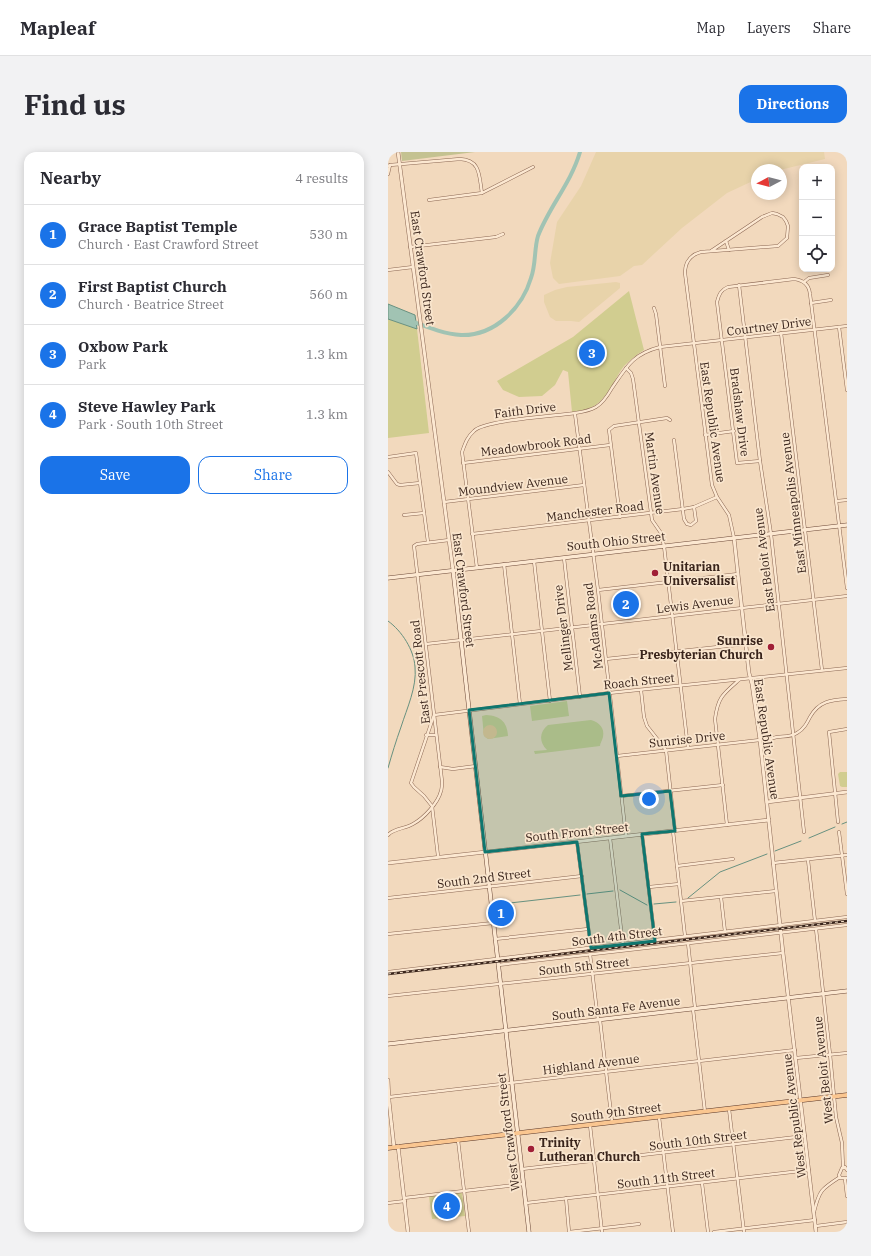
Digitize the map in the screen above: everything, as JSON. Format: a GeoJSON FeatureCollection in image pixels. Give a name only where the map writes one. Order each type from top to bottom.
{"type":"FeatureCollection","features":[{"type":"Feature","properties":{"kind":"main road","name":"South Ohio Street"},"geometry":{"type":"LineString","coordinates":[[388,578],[847,525]]}},
{"type":"Feature","properties":{"kind":"main road","name":"East Crawford Street"},"geometry":{"type":"LineString","coordinates":[[453,570],[506,1030]]}},
{"type":"Feature","properties":{"kind":"main road","name":"South Santa Fe Avenue"},"geometry":{"type":"LineString","coordinates":[[388,1044],[847,991]]}},
{"type":"Feature","properties":{"kind":"main road","name":"West Crawford Street"},"geometry":{"type":"LineString","coordinates":[[506,1030],[529,1232]]}},
{"type":"Feature","properties":{"kind":"main road","name":"South 9th Street"},"geometry":{"type":"LineString","coordinates":[[388,1148],[847,1095]]}},
{"type":"Feature","properties":{"kind":"street","name":"East Crawford Street"},"geometry":{"type":"LineString","coordinates":[[398,152],[453,570]]}},
{"type":"Feature","properties":{"kind":"street"},"geometry":{"type":"LineString","coordinates":[[388,174],[389,165],[468,159],[475,164],[479,170],[482,193]]}},
{"type":"Feature","properties":{"kind":"street"},"geometry":{"type":"LineString","coordinates":[[429,200],[482,193],[533,167]]}},
{"type":"Feature","properties":{"kind":"street"},"geometry":{"type":"LineString","coordinates":[[772,213],[783,217],[788,226],[787,238],[778,246],[712,251],[762,217],[772,213]]}},
{"type":"Feature","properties":{"kind":"street"},"geometry":{"type":"LineString","coordinates":[[410,247],[492,237],[503,234]]}},
{"type":"Feature","properties":{"kind":"street"},"geometry":{"type":"LineString","coordinates":[[726,241],[728,250]]}},
{"type":"Feature","properties":{"kind":"street","name":"East Republic Avenue"},"geometry":{"type":"LineString","coordinates":[[712,251],[695,254],[689,258],[685,265],[685,273],[712,485],[717,497],[729,515],[734,538],[746,644],[760,740],[789,998]]}},
{"type":"Feature","properties":{"kind":"street"},"geometry":{"type":"LineString","coordinates":[[388,270],[412,267]]}},
{"type":"Feature","properties":{"kind":"street"},"geometry":{"type":"LineString","coordinates":[[828,275],[811,277],[806,279],[804,282],[810,290],[847,588]]}},
{"type":"Feature","properties":{"kind":"street","name":"Bradshaw Drive"},"geometry":{"type":"LineString","coordinates":[[760,461],[737,463],[717,302],[723,289],[728,287],[794,279],[804,282]]}},
{"type":"Feature","properties":{"kind":"street","name":"East Beloit Avenue"},"geometry":{"type":"LineString","coordinates":[[739,285],[760,461],[771,534],[804,832]]}},
{"type":"Feature","properties":{"kind":"street"},"geometry":{"type":"LineString","coordinates":[[811,303],[831,300]]}},
{"type":"Feature","properties":{"kind":"street"},"geometry":{"type":"LineString","coordinates":[[654,308],[665,386]]}},
{"type":"Feature","properties":{"kind":"street","name":"Courtney Drive"},"geometry":{"type":"LineString","coordinates":[[693,343],[847,326]]}},
{"type":"Feature","properties":{"kind":"street"},"geometry":{"type":"LineString","coordinates":[[839,327],[847,390]]}},
{"type":"Feature","properties":{"kind":"street","name":"East Minneapolis Avenue"},"geometry":{"type":"LineString","coordinates":[[781,333],[822,670]]}},
{"type":"Feature","properties":{"kind":"street","name":"Faith Drive"},"geometry":{"type":"LineString","coordinates":[[477,568],[462,452],[465,442],[474,430],[483,425],[586,412],[596,407],[607,397],[626,368],[636,357],[648,350],[660,347],[693,343]]}},
{"type":"Feature","properties":{"kind":"street","name":"Martin Avenue"},"geometry":{"type":"LineString","coordinates":[[626,368],[633,379],[652,520],[661,533],[664,546],[688,748]]}},
{"type":"Feature","properties":{"kind":"street","name":"McAdams Road"},"geometry":{"type":"LineString","coordinates":[[575,414],[598,590],[626,836]]}},
{"type":"Feature","properties":{"kind":"street"},"geometry":{"type":"LineString","coordinates":[[620,517],[610,445],[610,428],[614,426],[667,418],[670,420]]}},
{"type":"Feature","properties":{"kind":"street"},"geometry":{"type":"LineString","coordinates":[[705,435],[734,431]]}},
{"type":"Feature","properties":{"kind":"street"},"geometry":{"type":"LineString","coordinates":[[674,440],[685,522],[687,524],[691,525],[696,519],[694,507]]}},
{"type":"Feature","properties":{"kind":"street","name":"Meadowbrook Road"},"geometry":{"type":"LineString","coordinates":[[463,463],[610,445]]}},
{"type":"Feature","properties":{"kind":"street"},"geometry":{"type":"LineString","coordinates":[[388,457],[416,453],[428,542],[448,540]]}},
{"type":"Feature","properties":{"kind":"street"},"geometry":{"type":"LineString","coordinates":[[388,472],[397,484],[420,483]]}},
{"type":"Feature","properties":{"kind":"street","name":"Moundview Avenue"},"geometry":{"type":"LineString","coordinates":[[443,502],[584,485]]}},
{"type":"Feature","properties":{"kind":"street","name":"Manchester Road"},"geometry":{"type":"LineString","coordinates":[[472,534],[683,509],[694,507],[717,497]]}},
{"type":"Feature","properties":{"kind":"street"},"geometry":{"type":"LineString","coordinates":[[837,501],[847,500]]}},
{"type":"Feature","properties":{"kind":"street"},"geometry":{"type":"LineString","coordinates":[[404,516],[424,513]]}},
{"type":"Feature","properties":{"kind":"street","name":"East Prescott Road"},"geometry":{"type":"LineString","coordinates":[[388,835],[391,831],[413,824],[432,806],[441,790],[442,781],[414,546],[428,542]]}},
{"type":"Feature","properties":{"kind":"street","name":"Mellinger Drive"},"geometry":{"type":"LineString","coordinates":[[564,557],[580,697]]}},
{"type":"Feature","properties":{"kind":"street"},"geometry":{"type":"LineString","coordinates":[[534,561],[550,700]]}},
{"type":"Feature","properties":{"kind":"street"},"geometry":{"type":"LineString","coordinates":[[504,564],[520,704]]}},
{"type":"Feature","properties":{"kind":"street"},"geometry":{"type":"LineString","coordinates":[[598,590],[738,574]]}},
{"type":"Feature","properties":{"kind":"street","name":"Lewis Avenue"},"geometry":{"type":"LineString","coordinates":[[426,644],[847,596]]}},
{"type":"Feature","properties":{"kind":"street"},"geometry":{"type":"LineString","coordinates":[[606,659],[746,644]]}},
{"type":"Feature","properties":{"kind":"street","name":"Roach Street"},"geometry":{"type":"LineString","coordinates":[[434,715],[550,700],[847,668]]}},
{"type":"Feature","properties":{"kind":"street"},"geometry":{"type":"LineString","coordinates":[[726,680],[730,685],[729,688]]}},
{"type":"Feature","properties":{"kind":"street"},"geometry":{"type":"LineString","coordinates":[[727,825],[715,719],[717,705],[725,692],[740,680]]}},
{"type":"Feature","properties":{"kind":"street"},"geometry":{"type":"LineString","coordinates":[[641,690],[644,717],[647,726],[666,750],[685,936]]}},
{"type":"Feature","properties":{"kind":"street"},"geometry":{"type":"LineString","coordinates":[[760,748],[772,738],[796,734],[805,727],[814,711],[822,704],[830,701],[847,699]]}},
{"type":"Feature","properties":{"kind":"street"},"geometry":{"type":"LineString","coordinates":[[434,715],[411,783],[432,806],[438,856]]}},
{"type":"Feature","properties":{"kind":"street"},"geometry":{"type":"LineString","coordinates":[[838,822],[829,732],[847,730]]}},
{"type":"Feature","properties":{"kind":"street"},"geometry":{"type":"LineString","coordinates":[[426,735],[436,735]]}},
{"type":"Feature","properties":{"kind":"street","name":"Sunrise Drive"},"geometry":{"type":"LineString","coordinates":[[617,756],[760,740]]}},
{"type":"Feature","properties":{"kind":"street"},"geometry":{"type":"LineString","coordinates":[[440,767],[453,769],[476,766]]}},
{"type":"Feature","properties":{"kind":"street"},"geometry":{"type":"LineString","coordinates":[[621,796],[723,785]]}},
{"type":"Feature","properties":{"kind":"street"},"geometry":{"type":"LineString","coordinates":[[767,802],[847,792]]}},
{"type":"Feature","properties":{"kind":"street","name":"South Front Street"},"geometry":{"type":"LineString","coordinates":[[388,863],[438,856],[769,820]]}},
{"type":"Feature","properties":{"kind":"street"},"geometry":{"type":"LineString","coordinates":[[840,832],[847,894]]}},
{"type":"Feature","properties":{"kind":"street"},"geometry":{"type":"LineString","coordinates":[[642,834],[655,941]]}},
{"type":"Feature","properties":{"kind":"street"},"geometry":{"type":"LineString","coordinates":[[610,838],[623,945]]}},
{"type":"Feature","properties":{"kind":"street"},"geometry":{"type":"LineString","coordinates":[[577,842],[591,948]]}},
{"type":"Feature","properties":{"kind":"street"},"geometry":{"type":"LineString","coordinates":[[773,863],[847,855]]}},
{"type":"Feature","properties":{"kind":"street"},"geometry":{"type":"LineString","coordinates":[[677,866],[733,859]]}},
{"type":"Feature","properties":{"kind":"street"},"geometry":{"type":"LineString","coordinates":[[808,860],[815,921]]}},
{"type":"Feature","properties":{"kind":"street","name":"South 2nd Street"},"geometry":{"type":"LineString","coordinates":[[388,898],[582,876]]}},
{"type":"Feature","properties":{"kind":"street"},"geometry":{"type":"LineString","coordinates":[[649,887],[679,884]]}},
{"type":"Feature","properties":{"kind":"street"},"geometry":{"type":"LineString","coordinates":[[681,901],[776,891]]}},
{"type":"Feature","properties":{"kind":"street"},"geometry":{"type":"LineString","coordinates":[[721,897],[725,932]]}},
{"type":"Feature","properties":{"kind":"street","name":"South 4th Street"},"geometry":{"type":"LineString","coordinates":[[388,972],[847,917]]}},
{"type":"Feature","properties":{"kind":"street"},"geometry":{"type":"LineString","coordinates":[[388,934],[493,923]]}},
{"type":"Feature","properties":{"kind":"street","name":"South 4th Street"},"geometry":{"type":"LineString","coordinates":[[498,965],[847,925]]}},
{"type":"Feature","properties":{"kind":"street"},"geometry":{"type":"LineString","coordinates":[[495,939],[588,929]]}},
{"type":"Feature","properties":{"kind":"street"},"geometry":{"type":"LineString","coordinates":[[816,929],[824,994]]}},
{"type":"Feature","properties":{"kind":"street"},"geometry":{"type":"LineString","coordinates":[[688,943],[705,1112]]}},
{"type":"Feature","properties":{"kind":"street","name":"South 5th Street"},"geometry":{"type":"LineString","coordinates":[[388,996],[783,953]]}},
{"type":"Feature","properties":{"kind":"street"},"geometry":{"type":"LineString","coordinates":[[590,954],[612,1122]]}},
{"type":"Feature","properties":{"kind":"street","name":"West Beloit Avenue"},"geometry":{"type":"LineString","coordinates":[[824,994],[836,1117],[842,1143],[843,1167],[839,1175],[840,1177]]}},
{"type":"Feature","properties":{"kind":"street","name":"West Republic Avenue"},"geometry":{"type":"LineString","coordinates":[[789,998],[817,1231]]}},
{"type":"Feature","properties":{"kind":"street","name":"Highland Avenue"},"geometry":{"type":"LineString","coordinates":[[389,1097],[795,1050]]}},
{"type":"Feature","properties":{"kind":"street"},"geometry":{"type":"LineString","coordinates":[[796,1058],[847,1053]]}},
{"type":"Feature","properties":{"kind":"street"},"geometry":{"type":"LineString","coordinates":[[388,1080],[389,1116],[396,1147],[408,1232]]}},
{"type":"Feature","properties":{"kind":"street"},"geometry":{"type":"LineString","coordinates":[[729,1109],[743,1230]]}},
{"type":"Feature","properties":{"kind":"street"},"geometry":{"type":"LineString","coordinates":[[659,1117],[673,1232]]}},
{"type":"Feature","properties":{"kind":"street"},"geometry":{"type":"LineString","coordinates":[[590,1125],[602,1232]]}},
{"type":"Feature","properties":{"kind":"street","name":"South 10th Street"},"geometry":{"type":"LineString","coordinates":[[522,1169],[805,1136]]}},
{"type":"Feature","properties":{"kind":"street"},"geometry":{"type":"LineString","coordinates":[[458,1140],[469,1232]]}},
{"type":"Feature","properties":{"kind":"street"},"geometry":{"type":"LineString","coordinates":[[843,1167],[847,1170]]}},
{"type":"Feature","properties":{"kind":"street","name":"South 11th Street"},"geometry":{"type":"LineString","coordinates":[[526,1203],[809,1170]]}},
{"type":"Feature","properties":{"kind":"street"},"geometry":{"type":"LineString","coordinates":[[814,1213],[818,1195],[840,1177],[846,1178],[847,1196]]}},
{"type":"Feature","properties":{"kind":"street"},"geometry":{"type":"LineString","coordinates":[[702,1183],[708,1232]]}},
{"type":"Feature","properties":{"kind":"street"},"geometry":{"type":"LineString","coordinates":[[388,1203],[464,1190],[524,1184]]}},
{"type":"Feature","properties":{"kind":"street"},"geometry":{"type":"LineString","coordinates":[[812,1196],[818,1195]]}},
{"type":"Feature","properties":{"kind":"street"},"geometry":{"type":"LineString","coordinates":[[566,1198],[569,1232],[639,1224]]}},
{"type":"Feature","properties":{"kind":"street"},"geometry":{"type":"LineString","coordinates":[[714,1232],[743,1230],[815,1220]]}},
{"type":"Feature","properties":{"kind":"street"},"geometry":{"type":"LineString","coordinates":[[816,1226],[847,1222]]}},
{"type":"Feature","properties":{"kind":"highlighted area"},"geometry":{"type":"Polygon","coordinates":[[[609,693],[621,796],[670,791],[675,831],[642,834],[655,941],[591,948],[577,842],[485,852],[469,710],[609,693]]]}},
{"type":"Feature","properties":{"kind":"shaded area"},"geometry":{"type":"Polygon","coordinates":[[[401,152],[475,152],[402,161],[401,152]]]}},
{"type":"Feature","properties":{"kind":"shaded area"},"geometry":{"type":"Polygon","coordinates":[[[596,152],[824,152],[825,159],[799,164],[799,165],[787,168],[787,164],[751,164],[751,182],[727,193],[682,228],[642,265],[634,266],[620,276],[559,284],[553,278],[550,263],[557,222],[581,186],[596,152]]]}},
{"type":"Feature","properties":{"kind":"shaded area"},"geometry":{"type":"Polygon","coordinates":[[[616,282],[620,283],[620,288],[579,322],[556,321],[550,317],[544,302],[544,295],[555,290],[567,287],[616,282]]]}},
{"type":"Feature","properties":{"kind":"shaded area"},"geometry":{"type":"Polygon","coordinates":[[[629,291],[644,350],[624,366],[604,398],[594,406],[572,412],[568,372],[563,370],[555,385],[542,396],[519,397],[503,390],[497,381],[573,337],[629,291]]]}},
{"type":"Feature","properties":{"kind":"shaded area"},"geometry":{"type":"Polygon","coordinates":[[[388,304],[415,315],[417,329],[388,319],[388,304]]]}},
{"type":"Feature","properties":{"kind":"shaded area"},"geometry":{"type":"Polygon","coordinates":[[[388,319],[417,329],[429,433],[388,438],[388,319]]]}},
{"type":"Feature","properties":{"kind":"shaded area"},"geometry":{"type":"Polygon","coordinates":[[[567,701],[569,716],[532,721],[530,706],[567,701]]]}},
{"type":"Feature","properties":{"kind":"shaded area"},"geometry":{"type":"Polygon","coordinates":[[[486,715],[499,718],[505,723],[508,736],[488,739],[484,736],[482,716],[486,715]]]}},
{"type":"Feature","properties":{"kind":"shaded area"},"geometry":{"type":"Polygon","coordinates":[[[591,720],[597,722],[602,728],[603,737],[600,746],[535,754],[534,751],[547,750],[544,747],[541,737],[543,731],[548,725],[591,720]]]}},
{"type":"Feature","properties":{"kind":"shaded area"},"geometry":{"type":"Polygon","coordinates":[[[840,772],[847,772],[847,787],[840,786],[838,774],[840,772]]]}},
{"type":"Feature","properties":{"kind":"shaded area"},"geometry":{"type":"Polygon","coordinates":[[[462,1192],[465,1216],[432,1219],[429,1196],[462,1192]]]}},
{"type":"Feature","properties":{"kind":"sand"},"geometry":{"type":"Polygon","coordinates":[[[490,725],[495,727],[497,732],[495,737],[490,739],[485,737],[483,732],[485,727],[490,725]]]}},
{"type":"Feature","properties":{"kind":"waterway"},"geometry":{"type":"LineString","coordinates":[[411,321],[442,332],[461,335],[485,331],[505,318],[521,300],[527,289],[533,273],[538,236],[548,215],[566,185],[580,152]]}},
{"type":"Feature","properties":{"kind":"waterway"},"geometry":{"type":"LineString","coordinates":[[388,621],[398,630],[406,641],[410,648],[415,667],[411,697],[388,768]]}},
{"type":"Feature","properties":{"kind":"waterway"},"geometry":{"type":"LineString","coordinates":[[842,824],[847,822]]}},
{"type":"Feature","properties":{"kind":"waterway"},"geometry":{"type":"LineString","coordinates":[[809,838],[835,827]]}},
{"type":"Feature","properties":{"kind":"waterway"},"geometry":{"type":"LineString","coordinates":[[775,851],[801,841]]}},
{"type":"Feature","properties":{"kind":"waterway"},"geometry":{"type":"LineString","coordinates":[[688,898],[720,872],[767,854]]}},
{"type":"Feature","properties":{"kind":"waterway"},"geometry":{"type":"LineString","coordinates":[[620,890],[647,905]]}},
{"type":"Feature","properties":{"kind":"waterway"},"geometry":{"type":"LineString","coordinates":[[587,894],[613,891]]}},
{"type":"Feature","properties":{"kind":"waterway"},"geometry":{"type":"LineString","coordinates":[[510,903],[580,895]]}},
{"type":"Feature","properties":{"kind":"waterway"},"geometry":{"type":"LineString","coordinates":[[654,904],[676,902]]}},
{"type":"Feature","properties":{"kind":"railway"},"geometry":{"type":"LineString","coordinates":[[388,974],[847,921]]}},
{"type":"Feature","properties":{"kind":"place","name":"Oxbow Park"},"geometry":{"type":"Point","coordinates":[592,353]}},
{"type":"Feature","properties":{"kind":"place","name":"Unitarian Universalist"},"geometry":{"type":"Point","coordinates":[655,573]}},
{"type":"Feature","properties":{"kind":"place","name":"First Baptist Church"},"geometry":{"type":"Point","coordinates":[626,604]}},
{"type":"Feature","properties":{"kind":"place","name":"Sunrise Presbyterian Church"},"geometry":{"type":"Point","coordinates":[771,647]}},
{"type":"Feature","properties":{"kind":"place","name":"Grace Baptist Temple"},"geometry":{"type":"Point","coordinates":[501,913]}},
{"type":"Feature","properties":{"kind":"place","name":"Trinity Lutheran Church"},"geometry":{"type":"Point","coordinates":[531,1149]}},
{"type":"Feature","properties":{"kind":"place","name":"Steve Hawley Park"},"geometry":{"type":"Point","coordinates":[447,1206]}}]}
